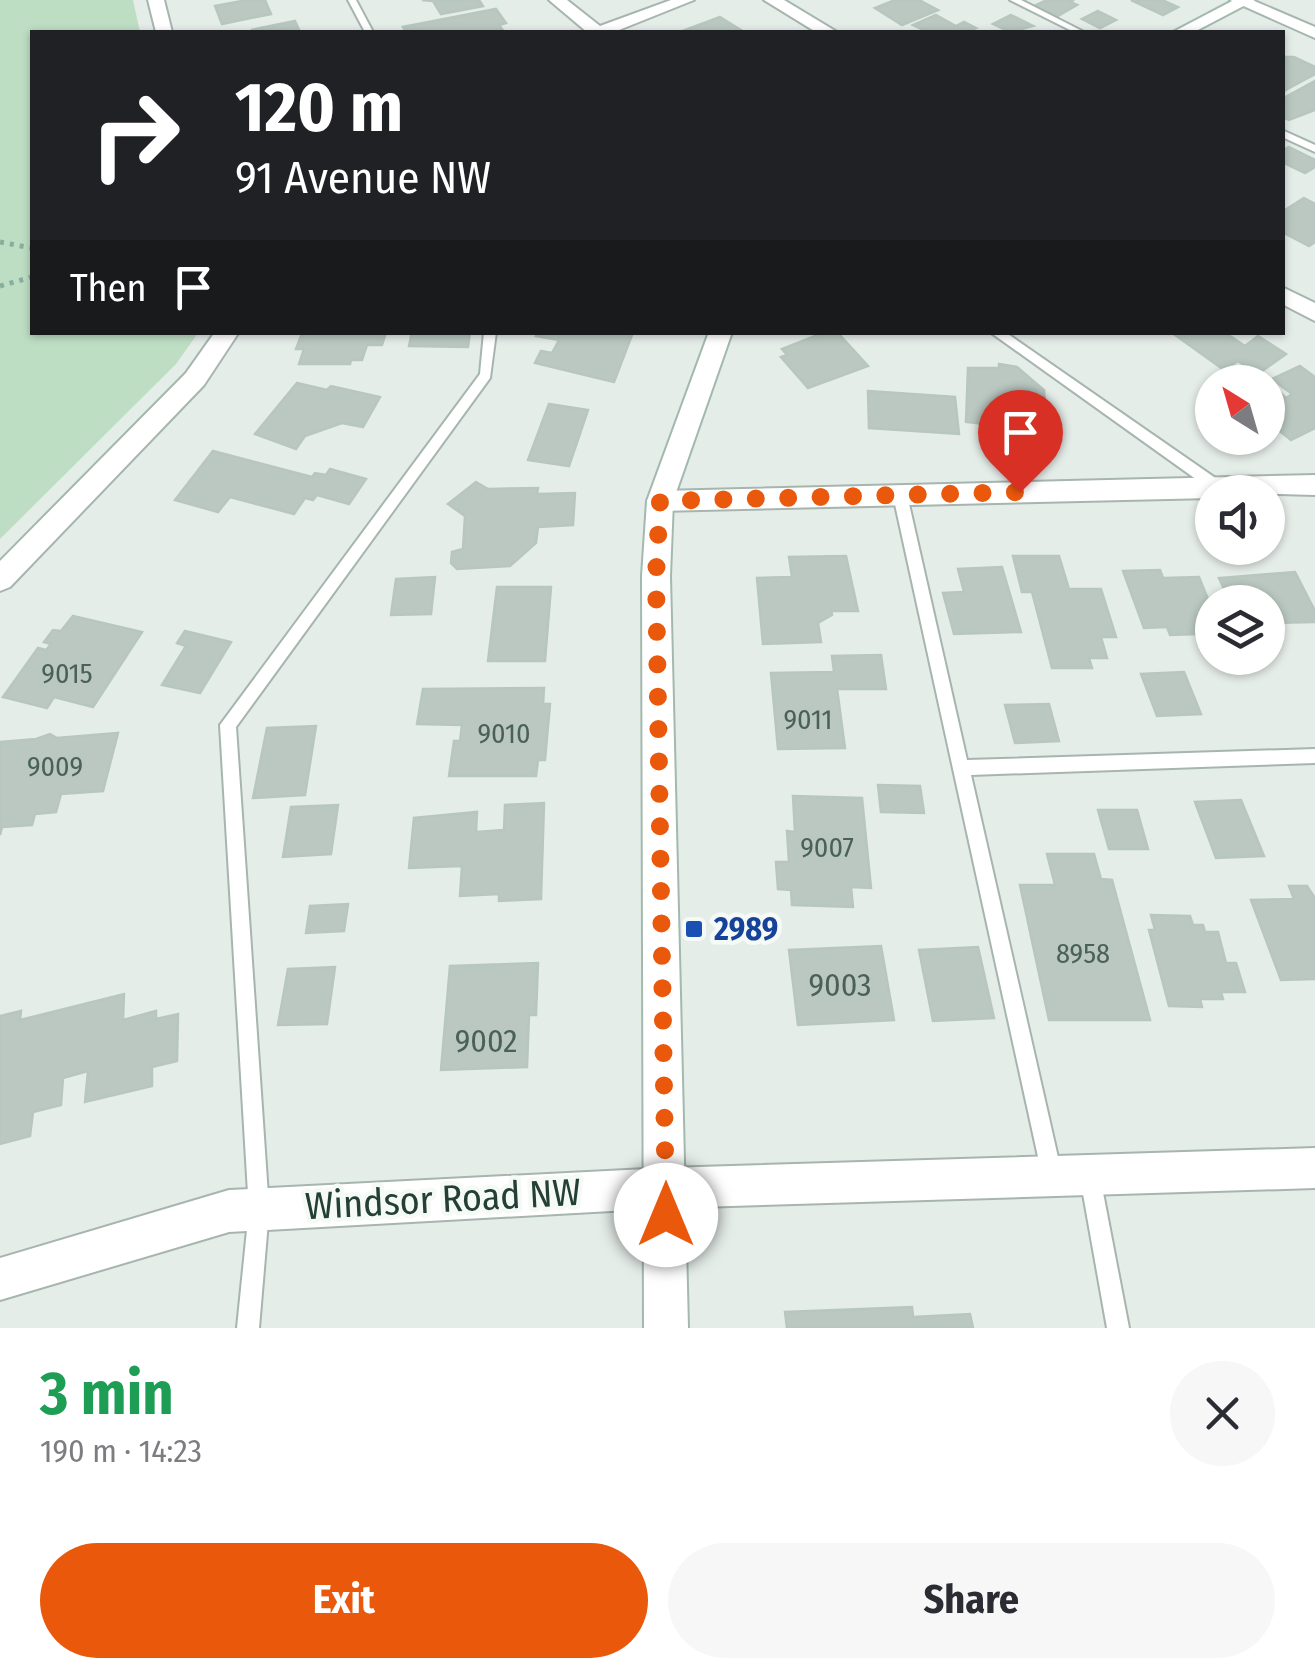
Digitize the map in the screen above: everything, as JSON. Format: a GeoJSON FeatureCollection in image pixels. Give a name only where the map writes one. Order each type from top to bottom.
{"type":"FeatureCollection","features":[{"type":"Feature","properties":{"kind":"street"},"geometry":{"type":"LineString","coordinates":[[156,0],[164,30]]}},
{"type":"Feature","properties":{"kind":"street"},"geometry":{"type":"LineString","coordinates":[[558,0],[596,30]]}},
{"type":"Feature","properties":{"kind":"street"},"geometry":{"type":"LineString","coordinates":[[604,30],[686,0]]}},
{"type":"Feature","properties":{"kind":"street"},"geometry":{"type":"LineString","coordinates":[[772,0],[824,30]]}},
{"type":"Feature","properties":{"kind":"street"},"geometry":{"type":"LineString","coordinates":[[1186,30],[1243,1],[1315,34]]}},
{"type":"Feature","properties":{"kind":"street"},"geometry":{"type":"LineString","coordinates":[[1285,296],[1315,313]]}},
{"type":"Feature","properties":{"kind":"street"},"geometry":{"type":"LineString","coordinates":[[0,580],[195,379],[226,335]]}},
{"type":"Feature","properties":{"kind":"street"},"geometry":{"type":"LineString","coordinates":[[666,1328],[656,576],[660,501],[720,335]]}},
{"type":"Feature","properties":{"kind":"street"},"geometry":{"type":"LineString","coordinates":[[1285,486],[1315,485]]}},
{"type":"Feature","properties":{"kind":"street"},"geometry":{"type":"LineString","coordinates":[[660,501],[1195,489]]}},
{"type":"Feature","properties":{"kind":"street","name":"Windsor Road NW"},"geometry":{"type":"LineString","coordinates":[[0,1279],[229,1211],[666,1188],[1315,1168]]}},
{"type":"Feature","properties":{"kind":"lane"},"geometry":{"type":"LineString","coordinates":[[352,0],[368,30]]}},
{"type":"Feature","properties":{"kind":"lane"},"geometry":{"type":"LineString","coordinates":[[1014,0],[1076,30]]}},
{"type":"Feature","properties":{"kind":"lane"},"geometry":{"type":"LineString","coordinates":[[1285,134],[1315,149]]}},
{"type":"Feature","properties":{"kind":"lane"},"geometry":{"type":"LineString","coordinates":[[248,1328],[259,1210],[228,725],[486,376],[490,335]]}},
{"type":"Feature","properties":{"kind":"lane"},"geometry":{"type":"LineString","coordinates":[[1000,335],[1200,475]]}},
{"type":"Feature","properties":{"kind":"lane"},"geometry":{"type":"LineString","coordinates":[[900,495],[961,768],[1072,1178],[1118,1328]]}},
{"type":"Feature","properties":{"kind":"lane"},"geometry":{"type":"LineString","coordinates":[[961,768],[1315,756]]}},
{"type":"Feature","properties":{"kind":"path"},"geometry":{"type":"LineString","coordinates":[[0,242],[30,248]]}},
{"type":"Feature","properties":{"kind":"path"},"geometry":{"type":"LineString","coordinates":[[0,286],[30,278]]}},
{"type":"Feature","properties":{"kind":"green space"},"geometry":{"type":"Polygon","coordinates":[[[0,0],[133,0],[140,30],[30,30],[30,335],[197,335],[176,364],[0,539],[0,0]]]}},
{"type":"Feature","properties":{"kind":"building"},"geometry":{"type":"Polygon","coordinates":[[[265,0],[271,14],[222,24],[215,6],[265,0]]]}},
{"type":"Feature","properties":{"kind":"building"},"geometry":{"type":"Polygon","coordinates":[[[422,0],[479,0],[483,6],[441,14],[433,1],[422,0]]]}},
{"type":"Feature","properties":{"kind":"building"},"geometry":{"type":"Polygon","coordinates":[[[895,0],[919,0],[938,10],[902,25],[875,8],[895,0]]]}},
{"type":"Feature","properties":{"kind":"building"},"geometry":{"type":"Polygon","coordinates":[[[1047,0],[1074,0],[1070,2],[1077,5],[1056,17],[1034,6],[1047,0]]]}},
{"type":"Feature","properties":{"kind":"building"},"geometry":{"type":"Polygon","coordinates":[[[1131,0],[1162,0],[1178,7],[1163,15],[1131,0]]]}},
{"type":"Feature","properties":{"kind":"building"},"geometry":{"type":"Polygon","coordinates":[[[496,9],[506,23],[499,25],[503,30],[403,27],[496,9]]]}},
{"type":"Feature","properties":{"kind":"building"},"geometry":{"type":"Polygon","coordinates":[[[1098,11],[1116,20],[1100,28],[1082,19],[1098,11]]]}},
{"type":"Feature","properties":{"kind":"building"},"geometry":{"type":"Polygon","coordinates":[[[936,15],[956,26],[964,22],[976,28],[924,30],[913,25],[936,15]]]}},
{"type":"Feature","properties":{"kind":"building"},"geometry":{"type":"Polygon","coordinates":[[[1011,15],[1033,26],[1006,30],[993,24],[1011,15]]]}},
{"type":"Feature","properties":{"kind":"building"},"geometry":{"type":"Polygon","coordinates":[[[720,17],[741,30],[685,30],[720,17]]]}},
{"type":"Feature","properties":{"kind":"building"},"geometry":{"type":"Polygon","coordinates":[[[295,21],[299,30],[251,30],[295,21]]]}},
{"type":"Feature","properties":{"kind":"building"},"geometry":{"type":"Polygon","coordinates":[[[1285,57],[1315,67],[1315,74],[1285,90],[1285,57]]]}},
{"type":"Feature","properties":{"kind":"building"},"geometry":{"type":"Polygon","coordinates":[[[1315,81],[1315,110],[1289,120],[1285,118],[1285,97],[1315,81]]]}},
{"type":"Feature","properties":{"kind":"building"},"geometry":{"type":"Polygon","coordinates":[[[1289,147],[1315,160],[1315,167],[1305,173],[1285,163],[1285,149],[1289,147]]]}},
{"type":"Feature","properties":{"kind":"building"},"geometry":{"type":"Polygon","coordinates":[[[1304,198],[1315,204],[1315,242],[1309,246],[1285,234],[1285,210],[1304,198]]]}},
{"type":"Feature","properties":{"kind":"building"},"geometry":{"type":"Polygon","coordinates":[[[385,335],[382,345],[367,345],[362,360],[351,360],[350,364],[299,364],[304,349],[296,349],[301,336],[385,335]]]}},
{"type":"Feature","properties":{"kind":"building"},"geometry":{"type":"Polygon","coordinates":[[[411,335],[470,335],[468,347],[409,346],[411,335]]]}},
{"type":"Feature","properties":{"kind":"building"},"geometry":{"type":"Polygon","coordinates":[[[632,335],[614,382],[535,363],[541,351],[552,353],[559,340],[536,336],[632,335]]]}},
{"type":"Feature","properties":{"kind":"building"},"geometry":{"type":"Polygon","coordinates":[[[817,335],[840,335],[868,366],[808,388],[781,357],[787,355],[782,349],[817,335]]]}},
{"type":"Feature","properties":{"kind":"building"},"geometry":{"type":"Polygon","coordinates":[[[1175,335],[1228,335],[1245,346],[1258,336],[1286,354],[1271,365],[1244,365],[1238,361],[1217,365],[1175,335]]]}},
{"type":"Feature","properties":{"kind":"building"},"geometry":{"type":"Polygon","coordinates":[[[999,364],[1017,367],[1044,390],[1046,415],[1020,412],[1021,428],[966,422],[968,368],[999,368],[999,364]]]}},
{"type":"Feature","properties":{"kind":"building"},"geometry":{"type":"Polygon","coordinates":[[[1300,366],[1315,377],[1315,428],[1291,440],[1285,435],[1285,397],[1292,394],[1285,389],[1285,373],[1300,366]]]}},
{"type":"Feature","properties":{"kind":"building"},"geometry":{"type":"Polygon","coordinates":[[[297,383],[380,397],[363,427],[342,423],[305,436],[296,449],[255,434],[297,383]]]}},
{"type":"Feature","properties":{"kind":"building"},"geometry":{"type":"Polygon","coordinates":[[[868,391],[955,397],[959,434],[869,428],[868,391]]]}},
{"type":"Feature","properties":{"kind":"building"},"geometry":{"type":"Polygon","coordinates":[[[549,404],[588,410],[569,466],[528,460],[549,404]]]}},
{"type":"Feature","properties":{"kind":"building"},"geometry":{"type":"Polygon","coordinates":[[[213,451],[312,477],[315,473],[326,475],[330,469],[366,479],[349,504],[317,495],[313,500],[305,498],[294,514],[230,497],[218,512],[175,500],[213,451]]]}},
{"type":"Feature","properties":{"kind":"building"},"geometry":{"type":"Polygon","coordinates":[[[476,482],[488,489],[538,488],[537,494],[575,493],[573,525],[538,527],[536,543],[510,566],[457,569],[451,563],[452,552],[463,549],[465,516],[448,504],[476,482]]]}},
{"type":"Feature","properties":{"kind":"building"},"geometry":{"type":"Polygon","coordinates":[[[846,556],[858,611],[831,611],[832,615],[818,623],[821,642],[763,644],[757,578],[792,577],[789,557],[846,556]]]}},
{"type":"Feature","properties":{"kind":"building"},"geometry":{"type":"Polygon","coordinates":[[[1013,556],[1059,556],[1069,589],[1101,589],[1116,637],[1101,637],[1107,658],[1089,658],[1092,668],[1052,668],[1032,592],[1022,592],[1013,556]]]}},
{"type":"Feature","properties":{"kind":"building"},"geometry":{"type":"Polygon","coordinates":[[[1002,567],[1021,632],[954,634],[943,593],[964,592],[958,569],[1002,567]]]}},
{"type":"Feature","properties":{"kind":"building"},"geometry":{"type":"Polygon","coordinates":[[[1160,570],[1163,578],[1199,577],[1202,585],[1195,585],[1195,634],[1170,635],[1167,627],[1144,628],[1123,571],[1160,570]]]}},
{"type":"Feature","properties":{"kind":"building"},"geometry":{"type":"Polygon","coordinates":[[[1295,572],[1315,611],[1315,622],[1285,623],[1285,585],[1222,585],[1219,578],[1295,572]]]}},
{"type":"Feature","properties":{"kind":"building"},"geometry":{"type":"Polygon","coordinates":[[[435,577],[431,614],[391,615],[396,579],[435,577]]]}},
{"type":"Feature","properties":{"kind":"building"},"geometry":{"type":"Polygon","coordinates":[[[497,587],[551,587],[545,661],[488,661],[497,587]]]}},
{"type":"Feature","properties":{"kind":"building"},"geometry":{"type":"Polygon","coordinates":[[[73,616],[142,632],[93,707],[54,697],[47,708],[3,697],[38,648],[46,650],[51,644],[44,642],[53,630],[61,631],[73,616]]]}},
{"type":"Feature","properties":{"kind":"building"},"geometry":{"type":"Polygon","coordinates":[[[185,631],[231,642],[200,693],[162,685],[186,646],[177,643],[185,631]]]}},
{"type":"Feature","properties":{"kind":"building"},"geometry":{"type":"Polygon","coordinates":[[[881,655],[886,689],[837,689],[845,748],[778,749],[771,673],[834,672],[832,656],[881,655]]]}},
{"type":"Feature","properties":{"kind":"building"},"geometry":{"type":"Polygon","coordinates":[[[1184,672],[1201,714],[1157,716],[1141,674],[1184,672]]]}},
{"type":"Feature","properties":{"kind":"building"},"geometry":{"type":"Polygon","coordinates":[[[544,688],[543,704],[550,704],[545,760],[538,760],[536,776],[449,776],[454,741],[460,741],[462,725],[417,724],[423,689],[544,688]]]}},
{"type":"Feature","properties":{"kind":"building"},"geometry":{"type":"Polygon","coordinates":[[[1049,704],[1059,741],[1015,743],[1005,705],[1049,704]]]}},
{"type":"Feature","properties":{"kind":"building"},"geometry":{"type":"Polygon","coordinates":[[[316,726],[305,795],[253,798],[267,728],[316,726]]]}},
{"type":"Feature","properties":{"kind":"building"},"geometry":{"type":"Polygon","coordinates":[[[118,733],[103,791],[61,794],[56,812],[35,814],[32,825],[2,827],[0,835],[0,742],[50,734],[57,738],[118,733]]]}},
{"type":"Feature","properties":{"kind":"building"},"geometry":{"type":"Polygon","coordinates":[[[878,785],[920,786],[924,813],[881,812],[878,785]]]}},
{"type":"Feature","properties":{"kind":"building"},"geometry":{"type":"Polygon","coordinates":[[[793,796],[862,798],[871,888],[851,887],[853,907],[792,905],[791,890],[778,889],[776,862],[789,862],[787,831],[795,832],[793,796]]]}},
{"type":"Feature","properties":{"kind":"building"},"geometry":{"type":"Polygon","coordinates":[[[1241,800],[1264,856],[1216,858],[1195,802],[1241,800]]]}},
{"type":"Feature","properties":{"kind":"building"},"geometry":{"type":"Polygon","coordinates":[[[544,803],[541,899],[499,901],[499,894],[460,896],[462,866],[409,868],[414,818],[477,812],[476,832],[504,830],[505,805],[544,803]]]}},
{"type":"Feature","properties":{"kind":"building"},"geometry":{"type":"Polygon","coordinates":[[[338,805],[331,854],[283,857],[291,807],[338,805]]]}},
{"type":"Feature","properties":{"kind":"building"},"geometry":{"type":"Polygon","coordinates":[[[1098,810],[1137,810],[1148,849],[1109,849],[1098,810]]]}},
{"type":"Feature","properties":{"kind":"building"},"geometry":{"type":"Polygon","coordinates":[[[1047,854],[1094,854],[1101,879],[1112,880],[1150,1020],[1049,1020],[1020,885],[1055,885],[1047,854]]]}},
{"type":"Feature","properties":{"kind":"building"},"geometry":{"type":"Polygon","coordinates":[[[1289,886],[1307,886],[1315,898],[1315,979],[1281,980],[1251,900],[1294,899],[1289,886]]]}},
{"type":"Feature","properties":{"kind":"building"},"geometry":{"type":"Polygon","coordinates":[[[348,904],[344,931],[306,933],[310,906],[348,904]]]}},
{"type":"Feature","properties":{"kind":"building"},"geometry":{"type":"Polygon","coordinates":[[[1151,915],[1190,916],[1193,925],[1203,925],[1205,932],[1218,932],[1226,963],[1236,963],[1245,992],[1221,992],[1223,999],[1200,999],[1202,1007],[1169,1006],[1149,930],[1155,930],[1151,915]]]}},
{"type":"Feature","properties":{"kind":"building"},"geometry":{"type":"Polygon","coordinates":[[[881,946],[894,1020],[798,1025],[789,950],[881,946]]]}},
{"type":"Feature","properties":{"kind":"building"},"geometry":{"type":"Polygon","coordinates":[[[978,947],[994,1018],[933,1021],[919,950],[978,947]]]}},
{"type":"Feature","properties":{"kind":"building"},"geometry":{"type":"Polygon","coordinates":[[[538,963],[536,1015],[529,1015],[527,1067],[441,1070],[450,966],[538,963]]]}},
{"type":"Feature","properties":{"kind":"building"},"geometry":{"type":"Polygon","coordinates":[[[335,967],[327,1024],[278,1025],[288,969],[335,967]]]}},
{"type":"Feature","properties":{"kind":"building"},"geometry":{"type":"Polygon","coordinates":[[[124,994],[123,1020],[156,1011],[156,1019],[178,1014],[177,1061],[152,1067],[152,1086],[85,1102],[88,1071],[63,1078],[61,1105],[33,1112],[30,1136],[0,1144],[0,1016],[21,1011],[20,1020],[124,994]]]}},
{"type":"Feature","properties":{"kind":"building"},"geometry":{"type":"Polygon","coordinates":[[[912,1307],[913,1317],[970,1314],[973,1328],[787,1328],[785,1312],[912,1307]]]}},
{"type":"Feature","properties":{"kind":"place","name":"2989"},"geometry":{"type":"Point","coordinates":[694,929]}},
{"type":"Feature","properties":{"kind":"route"},"geometry":{"type":"LineString","coordinates":[[666,1215],[656,576],[660,501],[1020,492]]}}]}
